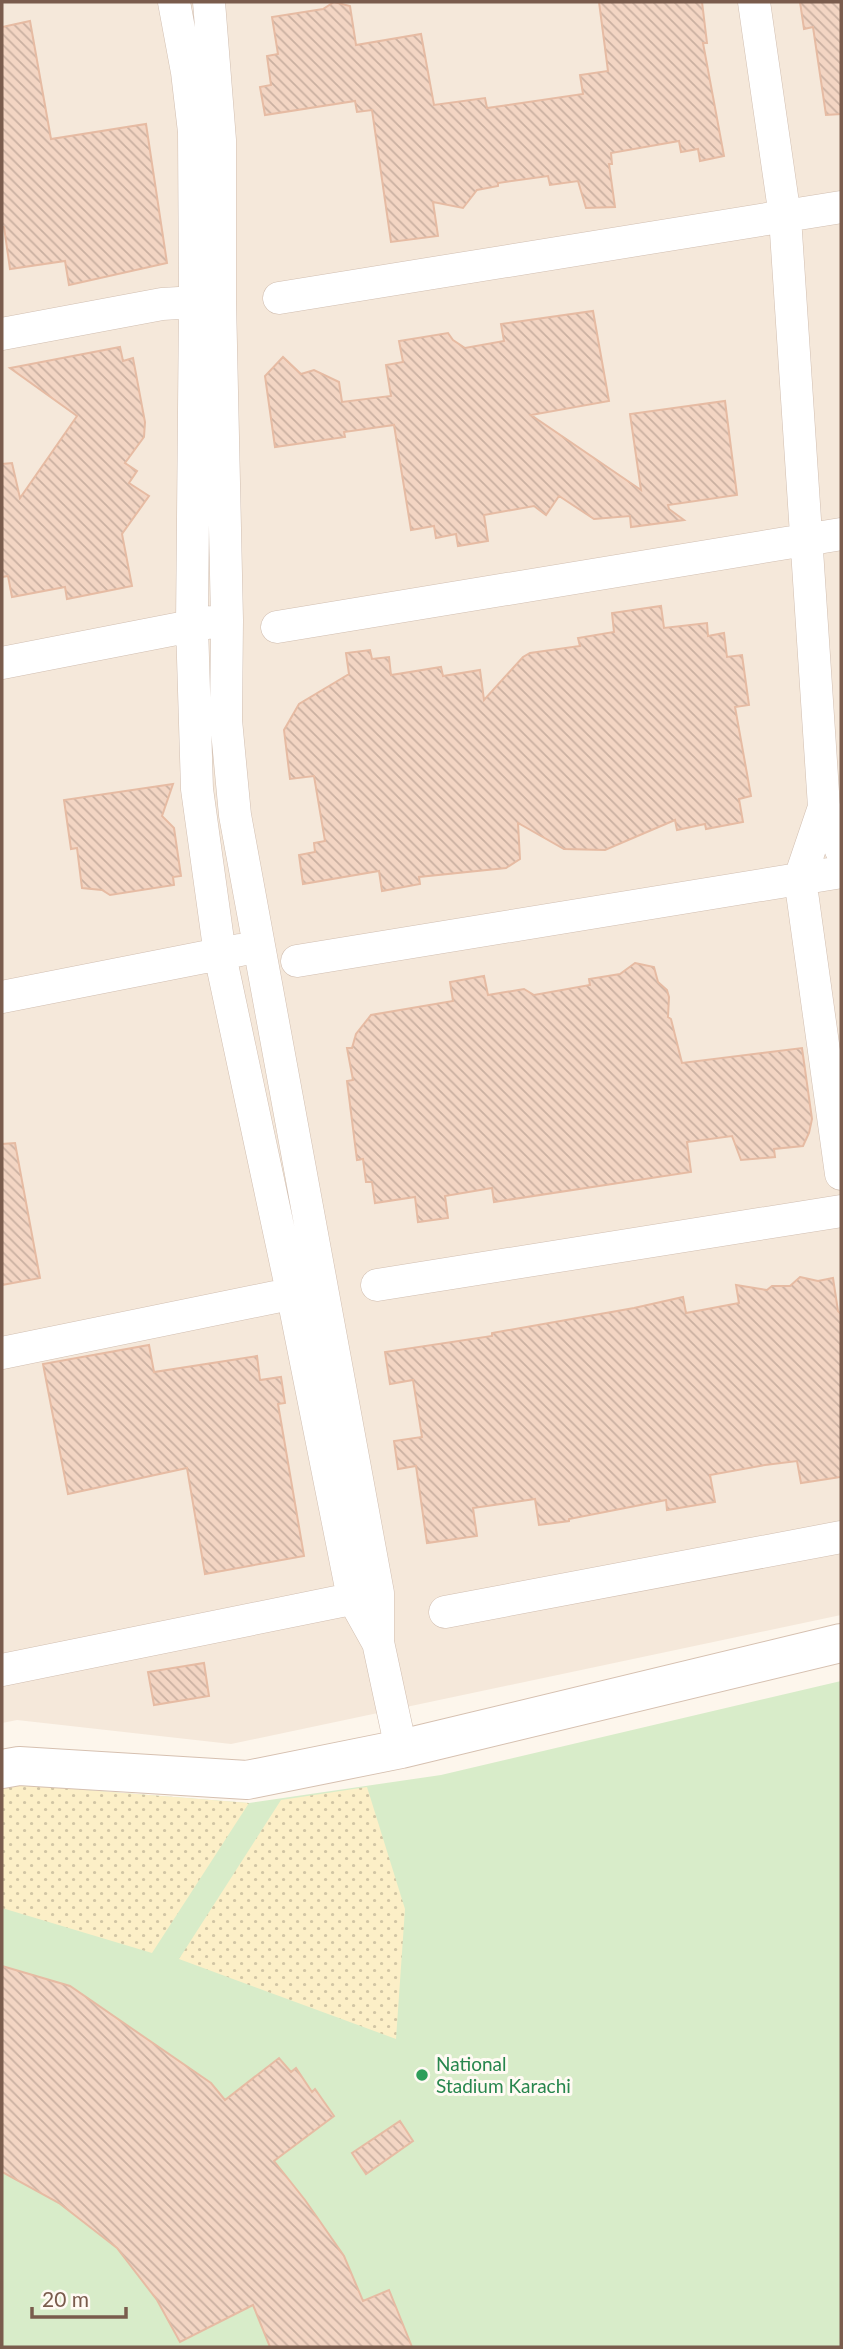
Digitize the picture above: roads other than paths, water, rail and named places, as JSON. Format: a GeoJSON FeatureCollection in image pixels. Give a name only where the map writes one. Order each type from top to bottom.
{"type":"FeatureCollection","features":[{"type":"Feature","properties":{"kind":"street"},"geometry":{"type":"LineString","coordinates":[[174,2],[187,72],[194,132],[208,301],[227,620],[226,720],[235,815],[258,946],[307,1290],[365,1596],[378,1642],[401,1749]]}},
{"type":"Feature","properties":{"kind":"street"},"geometry":{"type":"LineString","coordinates":[[209,2],[220,140],[208,301],[192,625],[197,789],[220,955],[307,1290]]}},
{"type":"Feature","properties":{"kind":"street"},"geometry":{"type":"LineString","coordinates":[[754,2],[785,217],[824,807],[841,850]]}},
{"type":"Feature","properties":{"kind":"street"},"geometry":{"type":"LineString","coordinates":[[279,298],[841,207]]}},
{"type":"Feature","properties":{"kind":"street"},"geometry":{"type":"LineString","coordinates":[[2,334],[162,304],[208,301]]}},
{"type":"Feature","properties":{"kind":"street"},"geometry":{"type":"LineString","coordinates":[[277,627],[841,534]]}},
{"type":"Feature","properties":{"kind":"street"},"geometry":{"type":"LineString","coordinates":[[2,663],[227,620]]}},
{"type":"Feature","properties":{"kind":"street"},"geometry":{"type":"LineString","coordinates":[[824,807],[800,878],[841,1174]]}},
{"type":"Feature","properties":{"kind":"street"},"geometry":{"type":"LineString","coordinates":[[297,961],[841,872]]}},
{"type":"Feature","properties":{"kind":"street"},"geometry":{"type":"LineString","coordinates":[[2,997],[258,946]]}},
{"type":"Feature","properties":{"kind":"street"},"geometry":{"type":"LineString","coordinates":[[377,1285],[841,1211]]}},
{"type":"Feature","properties":{"kind":"street"},"geometry":{"type":"LineString","coordinates":[[2,1353],[307,1290]]}},
{"type":"Feature","properties":{"kind":"street"},"geometry":{"type":"LineString","coordinates":[[445,1612],[841,1537]]}},
{"type":"Feature","properties":{"kind":"street"},"geometry":{"type":"LineString","coordinates":[[2,1670],[365,1596]]}},
{"type":"Feature","properties":{"kind":"street"},"geometry":{"type":"LineString","coordinates":[[2,1769],[19,1766],[247,1780],[401,1749],[841,1643]]}},
{"type":"Feature","properties":{"kind":"place","name":"National Stadium Karachi"},"geometry":{"type":"Point","coordinates":[422,2075]}}]}
